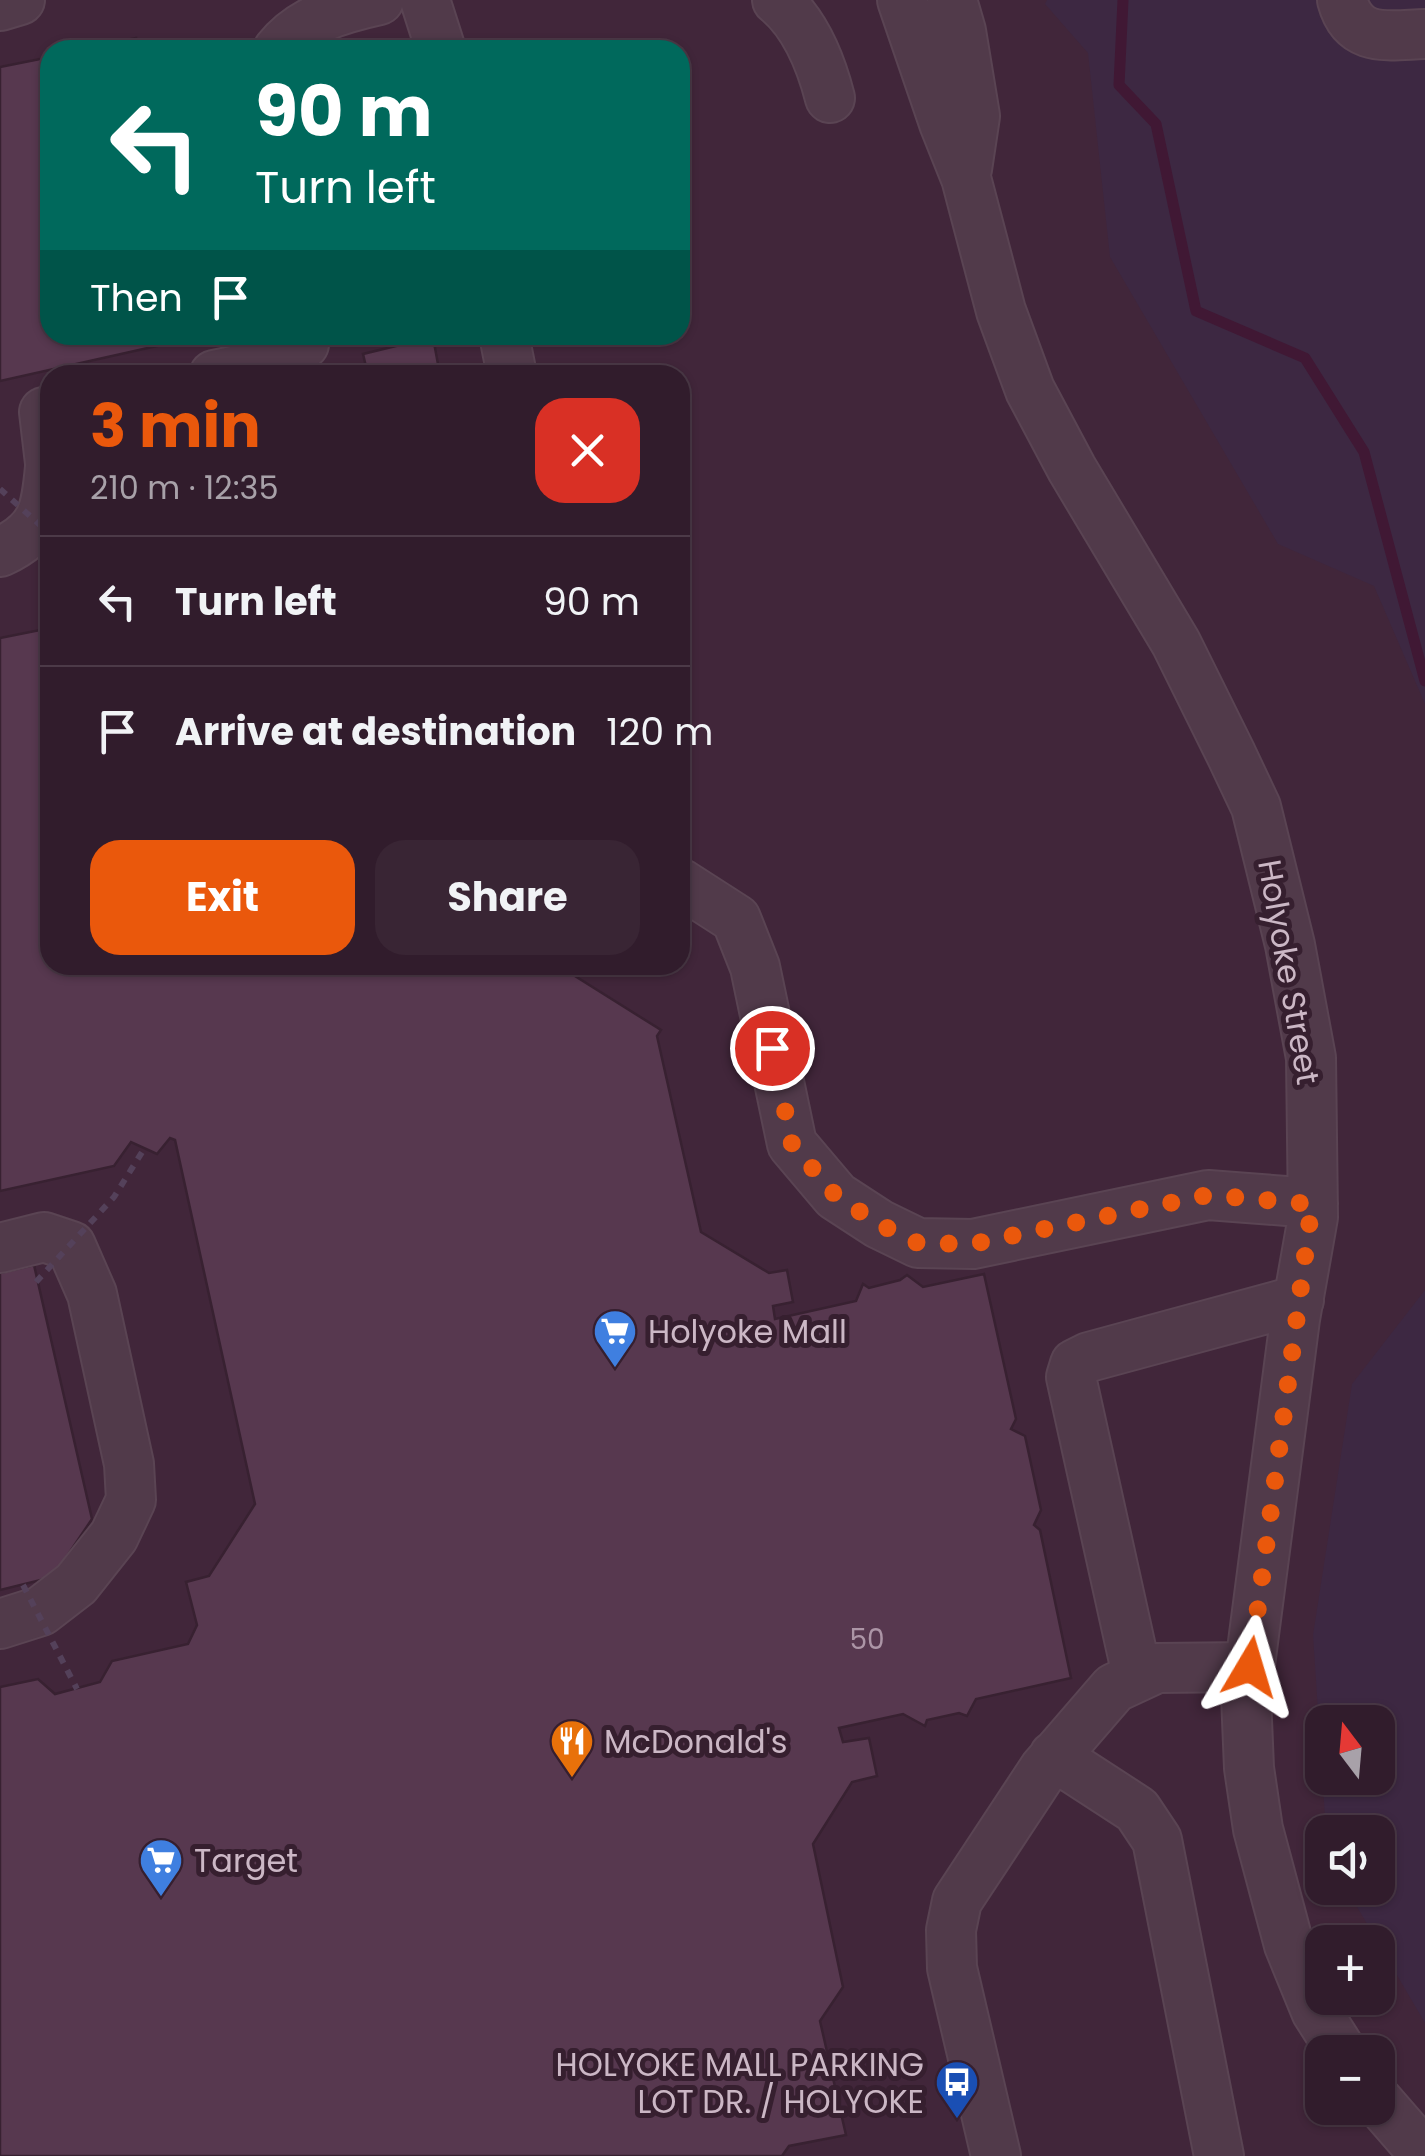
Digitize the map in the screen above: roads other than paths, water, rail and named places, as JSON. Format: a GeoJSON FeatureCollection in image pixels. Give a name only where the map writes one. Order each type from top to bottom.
{"type":"FeatureCollection","features":[{"type":"Feature","properties":{"kind":"street"},"geometry":{"type":"LineString","coordinates":[[0,6],[20,0]]}},
{"type":"Feature","properties":{"kind":"street"},"geometry":{"type":"LineString","coordinates":[[286,40],[315,20],[379,0]]}},
{"type":"Feature","properties":{"kind":"street"},"geometry":{"type":"LineString","coordinates":[[425,0],[437,40]]}},
{"type":"Feature","properties":{"kind":"street"},"geometry":{"type":"LineString","coordinates":[[778,0],[805,34],[821,65],[830,98]]}},
{"type":"Feature","properties":{"kind":"street","name":"Holyoke Street"},"geometry":{"type":"LineString","coordinates":[[902,0],[966,178],[1000,311],[1030,390],[1185,660],[1256,807],[1290,945],[1311,1058],[1312,1204],[1246,1696],[1249,1768],[1262,1845],[1290,1945],[1316,2012],[1331,2035]]}},
{"type":"Feature","properties":{"kind":"street","name":"Holyoke Street"},"geometry":{"type":"LineString","coordinates":[[952,0],[975,116],[966,178]]}},
{"type":"Feature","properties":{"kind":"street"},"geometry":{"type":"LineString","coordinates":[[1342,0],[1346,14],[1372,35],[1425,34]]}},
{"type":"Feature","properties":{"kind":"street"},"geometry":{"type":"LineString","coordinates":[[251,365],[301,345]]}},
{"type":"Feature","properties":{"kind":"street"},"geometry":{"type":"LineString","coordinates":[[0,552],[21,542],[40,518]]}},
{"type":"Feature","properties":{"kind":"street"},"geometry":{"type":"LineString","coordinates":[[690,889],[736,919],[755,968],[792,1144],[836,1196],[879,1224],[918,1243],[972,1244],[1208,1195],[1312,1204]]}},
{"type":"Feature","properties":{"kind":"street"},"geometry":{"type":"LineString","coordinates":[[0,1248],[44,1237],[71,1246],[92,1294],[129,1464],[130,1500],[114,1536],[76,1584],[40,1612],[12,1604]]}},
{"type":"Feature","properties":{"kind":"street"},"geometry":{"type":"LineString","coordinates":[[1137,1675],[1070,1377],[1075,1364],[1088,1357],[1299,1300]]}},
{"type":"Feature","properties":{"kind":"street"},"geometry":{"type":"LineString","coordinates":[[996,2156],[952,1968],[956,1901],[1054,1756],[1114,1688],[1157,1668],[1250,1667]]}},
{"type":"Feature","properties":{"kind":"street"},"geometry":{"type":"LineString","coordinates":[[1054,1756],[1137,1810],[1156,1840],[1219,2156]]}},
{"type":"Feature","properties":{"kind":"street"},"geometry":{"type":"LineString","coordinates":[[1395,2121],[1425,2155]]}},
{"type":"Feature","properties":{"kind":"waterway"},"geometry":{"type":"LineString","coordinates":[[1123,0],[1119,85],[1156,124],[1196,311],[1305,358],[1364,452],[1425,681]]}},
{"type":"Feature","properties":{"kind":"place","name":"Holyoke Mall"},"geometry":{"type":"Point","coordinates":[615,1369]}},
{"type":"Feature","properties":{"kind":"place","name":"McDonald's"},"geometry":{"type":"Point","coordinates":[572,1779]}},
{"type":"Feature","properties":{"kind":"place","name":"Target"},"geometry":{"type":"Point","coordinates":[161,1898]}},
{"type":"Feature","properties":{"kind":"place","name":"HOLYOKE MALL PARKING LOT DR. / HOLYOKE"},"geometry":{"type":"Point","coordinates":[957,2120]}}]}
